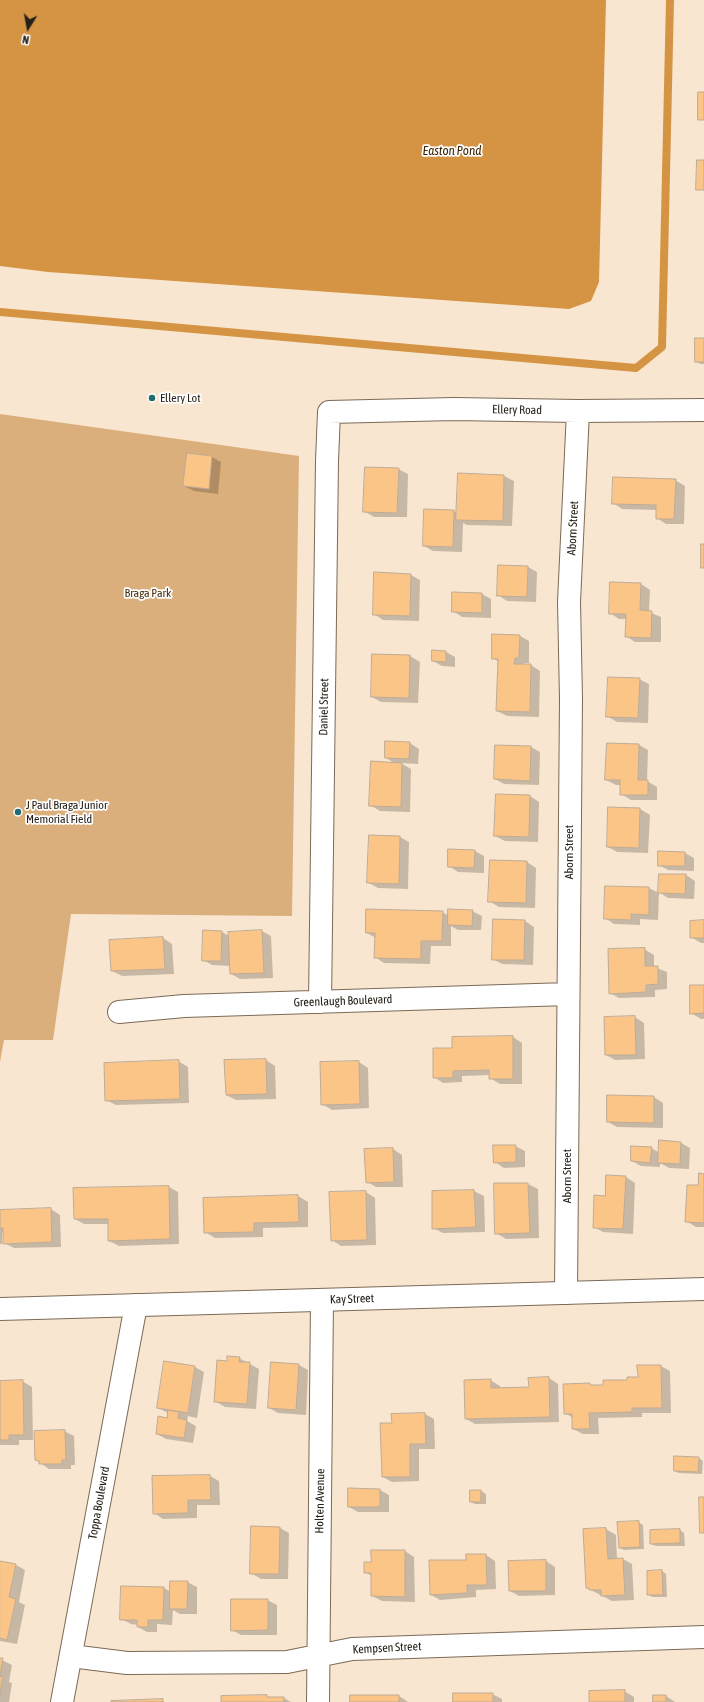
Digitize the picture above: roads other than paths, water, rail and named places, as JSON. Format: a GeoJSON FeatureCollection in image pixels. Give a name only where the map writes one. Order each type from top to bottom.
{"type":"FeatureCollection","features":[{"type":"Feature","properties":{"kind":"street","name":"Ellery Road"},"geometry":{"type":"LineString","coordinates":[[330,412],[454,409],[578,411],[704,410]]}},
{"type":"Feature","properties":{"kind":"street","name":"Aborn Street"},"geometry":{"type":"LineString","coordinates":[[566,1293],[570,706],[569,602],[578,411]]}},
{"type":"Feature","properties":{"kind":"street","name":"Daniel Street"},"geometry":{"type":"LineString","coordinates":[[320,1002],[327,462],[330,412]]}},
{"type":"Feature","properties":{"kind":"street","name":"Greenlaugh Boulevard"},"geometry":{"type":"LineString","coordinates":[[119,1012],[184,1006],[568,994]]}},
{"type":"Feature","properties":{"kind":"street","name":"Kay Street"},"geometry":{"type":"LineString","coordinates":[[0,1309],[704,1289]]}},
{"type":"Feature","properties":{"kind":"street","name":"Holten Avenue"},"geometry":{"type":"LineString","coordinates":[[318,1702],[322,1300]]}},
{"type":"Feature","properties":{"kind":"street","name":"Toppa Boulevard"},"geometry":{"type":"LineString","coordinates":[[62,1702],[136,1304]]}},
{"type":"Feature","properties":{"kind":"street","name":"Kempsen Street"},"geometry":{"type":"LineString","coordinates":[[71,1656],[127,1663],[287,1662],[352,1649],[704,1637]]}},
{"type":"Feature","properties":{"kind":"water","name":"Easton Pond"},"geometry":{"type":"Polygon","coordinates":[[[0,0],[606,0],[599,282],[591,301],[569,309],[48,272],[0,266],[0,0]]]}},
{"type":"Feature","properties":{"kind":"waterway"},"geometry":{"type":"LineString","coordinates":[[0,312],[636,368],[662,347],[670,0]]}},
{"type":"Feature","properties":{"kind":"place","name":"Ellery Lot"},"geometry":{"type":"Point","coordinates":[152,398]}},
{"type":"Feature","properties":{"kind":"place","name":"J Paul Braga Junior Memorial Field"},"geometry":{"type":"Point","coordinates":[18,812]}},
{"type":"Feature","properties":{"kind":"park label","name":"Braga Park"},"geometry":{"type":"Point","coordinates":[148,593]}}]}
